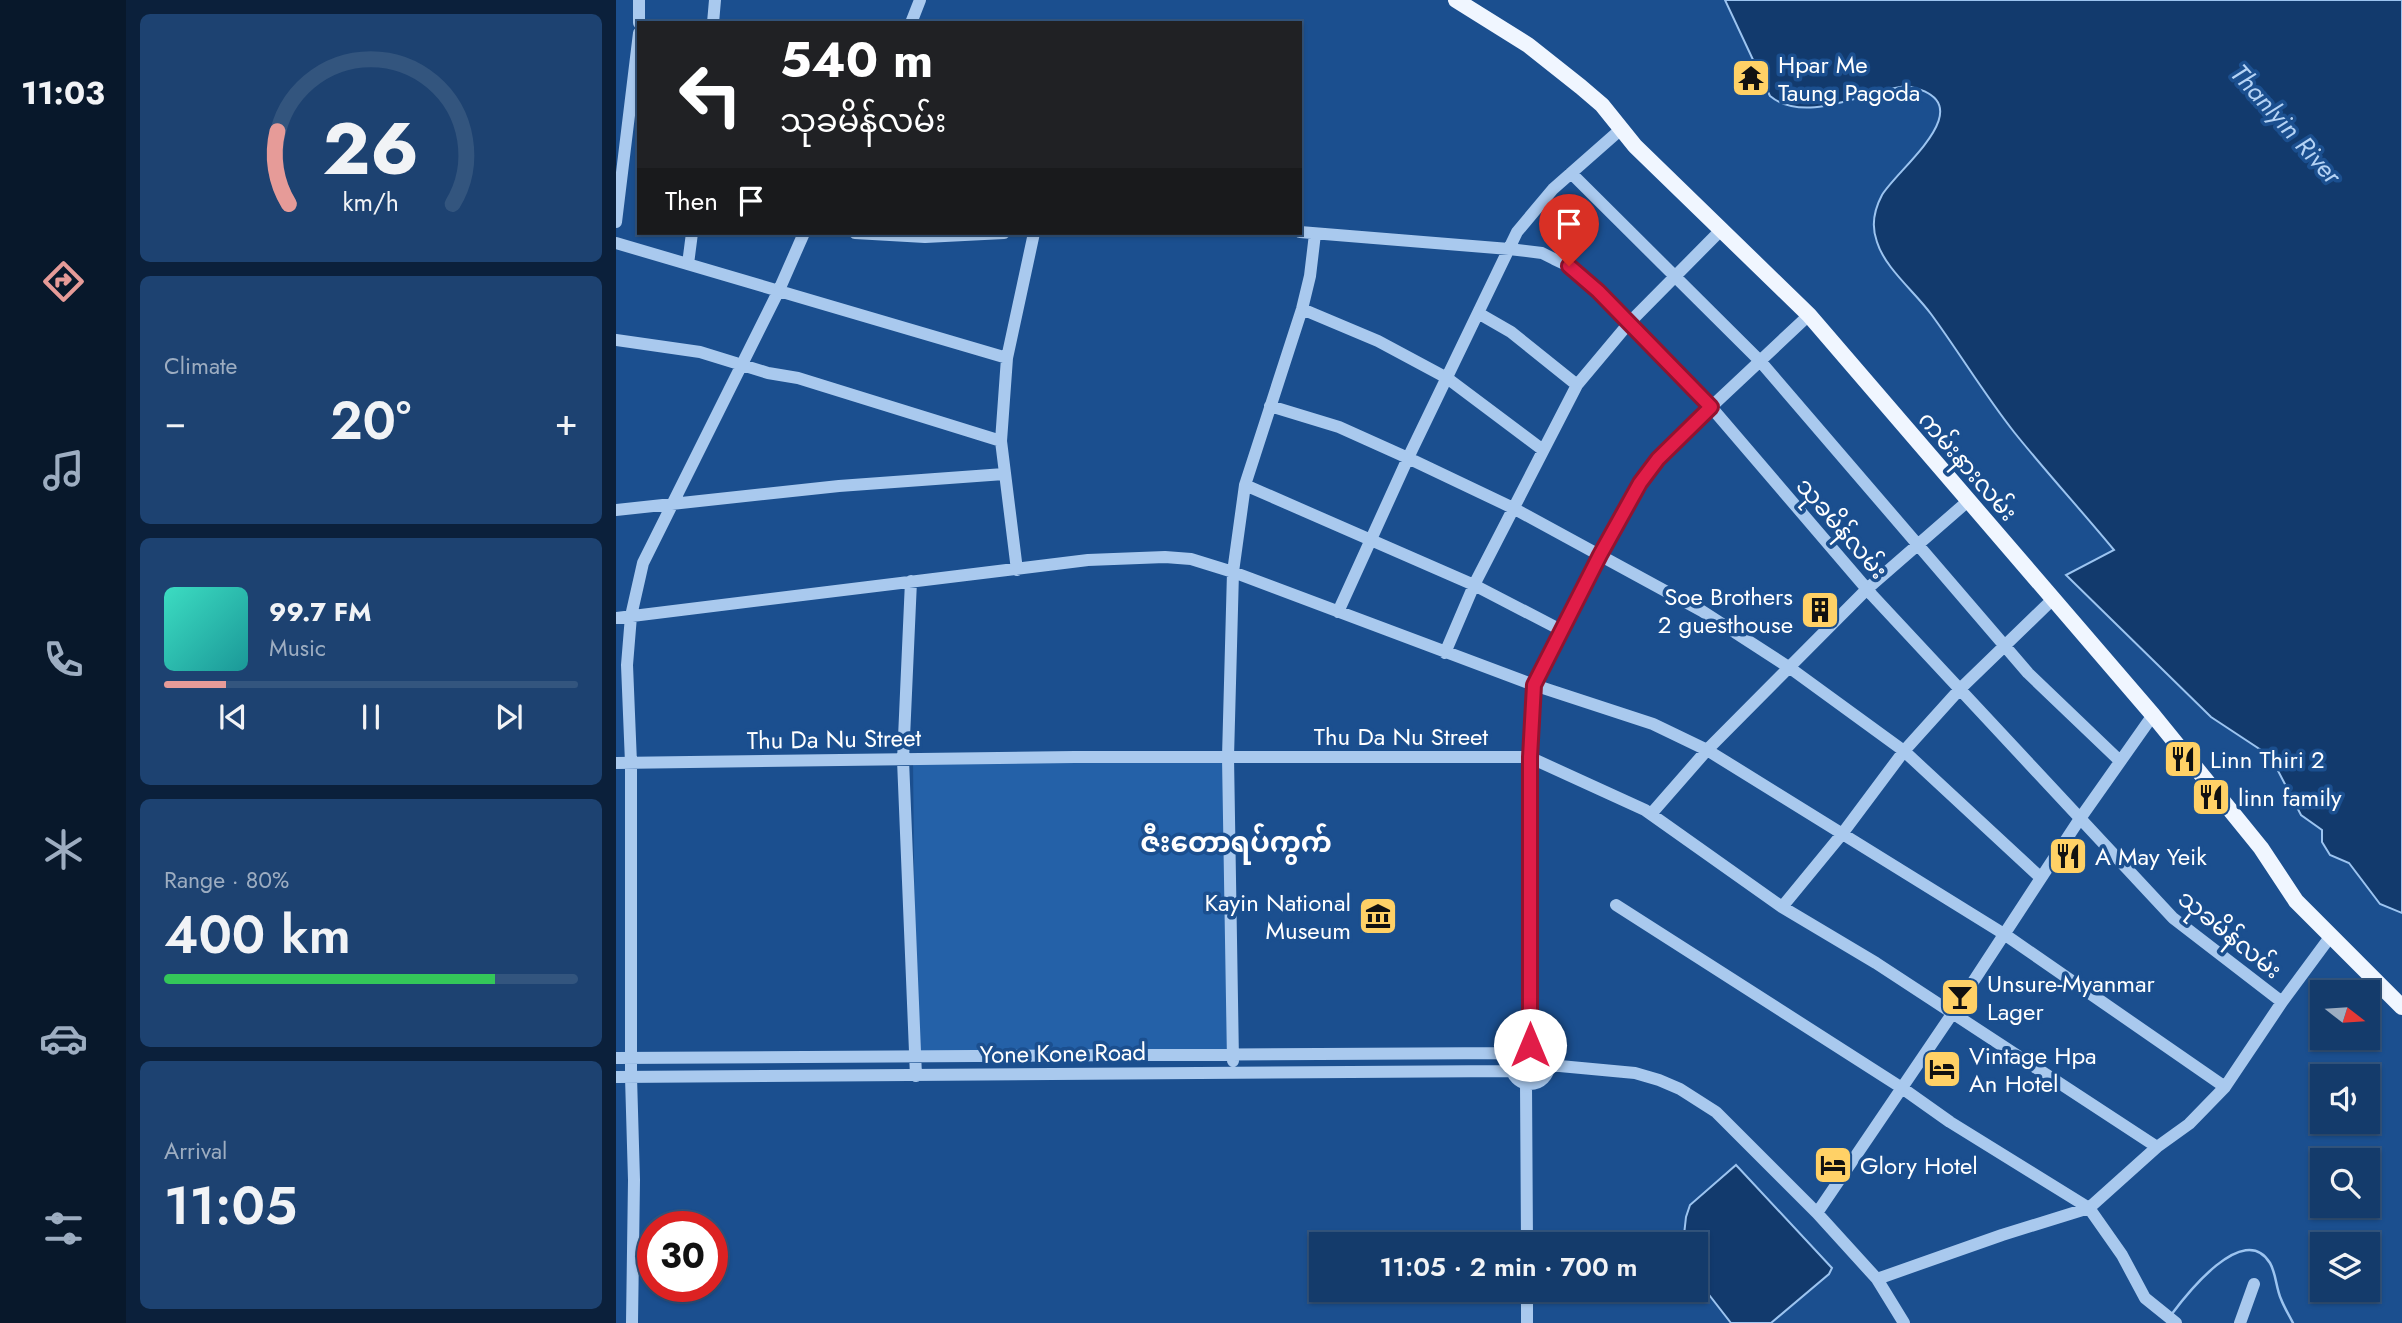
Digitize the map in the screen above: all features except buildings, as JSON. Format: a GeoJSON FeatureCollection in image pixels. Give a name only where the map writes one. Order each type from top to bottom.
{"type":"FeatureCollection","features":[{"type":"Feature","properties":{"kind":"main road","name":"ကမ်းနားလမ်း"},"geometry":{"type":"LineString","coordinates":[[1456,0],[1528,45],[1602,105],[1620,130],[1720,231],[1809,315],[2153,715],[2261,848],[2296,901],[2402,1007]]}},
{"type":"Feature","properties":{"kind":"street"},"geometry":{"type":"LineString","coordinates":[[639,0],[639,21]]}},
{"type":"Feature","properties":{"kind":"street"},"geometry":{"type":"LineString","coordinates":[[713,21],[715,0]]}},
{"type":"Feature","properties":{"kind":"street"},"geometry":{"type":"LineString","coordinates":[[912,21],[920,0]]}},
{"type":"Feature","properties":{"kind":"street"},"geometry":{"type":"LineString","coordinates":[[616,222],[637,49]]}},
{"type":"Feature","properties":{"kind":"street"},"geometry":{"type":"LineString","coordinates":[[1338,612],[1408,458],[1517,232],[1571,173],[1620,130]]}},
{"type":"Feature","properties":{"kind":"street"},"geometry":{"type":"LineString","coordinates":[[1571,173],[1760,361],[2005,647],[2051,697],[2120,761]]}},
{"type":"Feature","properties":{"kind":"street"},"geometry":{"type":"LineString","coordinates":[[1445,653],[1474,586],[1577,385],[1629,323],[1720,231]]}},
{"type":"Feature","properties":{"kind":"street","name":"သုခမိန်လမ်း"},"geometry":{"type":"LineString","coordinates":[[1302,232],[1509,248],[1542,253],[1569,266],[1598,291],[1711,407],[1867,589],[2173,918],[2282,1002]]}},
{"type":"Feature","properties":{"kind":"street"},"geometry":{"type":"LineString","coordinates":[[1233,1072],[1228,757],[1233,572],[1245,485],[1301,309],[1310,276],[1315,234]]}},
{"type":"Feature","properties":{"kind":"street"},"geometry":{"type":"LineString","coordinates":[[688,264],[692,235]]}},
{"type":"Feature","properties":{"kind":"street"},"geometry":{"type":"LineString","coordinates":[[632,1323],[634,1180],[631,1077],[631,763],[627,664],[631,616],[643,563],[779,290],[803,235]]}},
{"type":"Feature","properties":{"kind":"street"},"geometry":{"type":"LineString","coordinates":[[890,235],[964,235]]}},
{"type":"Feature","properties":{"kind":"street"},"geometry":{"type":"LineString","coordinates":[[1017,570],[1001,440],[1007,358],[1034,235]]}},
{"type":"Feature","properties":{"kind":"street"},"geometry":{"type":"LineString","coordinates":[[616,243],[1007,358]]}},
{"type":"Feature","properties":{"kind":"street"},"geometry":{"type":"LineString","coordinates":[[1301,309],[1378,341],[1447,378],[1544,450]]}},
{"type":"Feature","properties":{"kind":"street"},"geometry":{"type":"LineString","coordinates":[[1478,313],[1510,332],[1577,385]]}},
{"type":"Feature","properties":{"kind":"street"},"geometry":{"type":"LineString","coordinates":[[1530,1045],[1530,757],[1534,685],[1640,483],[1658,459],[1809,315]]}},
{"type":"Feature","properties":{"kind":"street"},"geometry":{"type":"LineString","coordinates":[[616,340],[700,352],[798,378],[1001,440]]}},
{"type":"Feature","properties":{"kind":"street"},"geometry":{"type":"LineString","coordinates":[[1270,406],[1339,427],[1408,458],[1513,508],[1702,611],[1790,668],[1904,751],[2041,877]]}},
{"type":"Feature","properties":{"kind":"street"},"geometry":{"type":"LineString","coordinates":[[616,510],[839,486],[1004,474]]}},
{"type":"Feature","properties":{"kind":"street"},"geometry":{"type":"LineString","coordinates":[[1245,485],[1474,586],[1561,631]]}},
{"type":"Feature","properties":{"kind":"street"},"geometry":{"type":"LineString","coordinates":[[1651,814],[1707,750],[1867,589],[1968,501]]}},
{"type":"Feature","properties":{"kind":"street"},"geometry":{"type":"LineString","coordinates":[[616,618],[1088,560],[1165,557],[1191,559],[1233,572],[1534,685],[1653,724],[1707,750],[2004,934],[2225,1087]]}},
{"type":"Feature","properties":{"kind":"street"},"geometry":{"type":"LineString","coordinates":[[911,581],[903,760],[916,1076]]}},
{"type":"Feature","properties":{"kind":"street"},"geometry":{"type":"LineString","coordinates":[[1782,907],[1842,834],[1904,751],[1959,690],[2053,599]]}},
{"type":"Feature","properties":{"kind":"street"},"geometry":{"type":"LineString","coordinates":[[1817,1213],[2079,820],[2153,715]]}},
{"type":"Feature","properties":{"kind":"street","name":"Thu Da Nu Street"},"geometry":{"type":"LineString","coordinates":[[616,763],[1530,757],[1651,814],[1782,907],[1876,963],[2157,1147]]}},
{"type":"Feature","properties":{"kind":"street"},"geometry":{"type":"LineString","coordinates":[[1616,905],[1902,1088],[1950,1122],[2089,1208],[2122,1255],[2145,1298],[2176,1323]]}},
{"type":"Feature","properties":{"kind":"street"},"geometry":{"type":"LineString","coordinates":[[1877,1279],[2089,1208],[2157,1147],[2189,1124],[2225,1087],[2330,937]]}},
{"type":"Feature","properties":{"kind":"street"},"geometry":{"type":"LineString","coordinates":[[616,1058],[1514,1053],[1530,1045],[1546,1053],[1549,1065],[1545,1077],[1539,1082],[1520,1082],[1511,1071],[1514,1053]]}},
{"type":"Feature","properties":{"kind":"street"},"geometry":{"type":"LineString","coordinates":[[1380,1071],[1381,1054]]}},
{"type":"Feature","properties":{"kind":"street"},"geometry":{"type":"LineString","coordinates":[[743,1057],[743,1076]]}},
{"type":"Feature","properties":{"kind":"street"},"geometry":{"type":"LineString","coordinates":[[1549,1065],[1635,1073],[1680,1089],[1716,1112],[1817,1213],[1877,1279],[1904,1323]]}},
{"type":"Feature","properties":{"kind":"street","name":"Yone Kone Road"},"geometry":{"type":"LineString","coordinates":[[616,1077],[1511,1071]]}},
{"type":"Feature","properties":{"kind":"street"},"geometry":{"type":"LineString","coordinates":[[1526,1084],[1527,1232]]}},
{"type":"Feature","properties":{"kind":"street"},"geometry":{"type":"LineString","coordinates":[[2240,1323],[2254,1284]]}},
{"type":"Feature","properties":{"kind":"street"},"geometry":{"type":"LineString","coordinates":[[1527,1302],[1527,1323]]}},
{"type":"Feature","properties":{"kind":"shaded area"},"geometry":{"type":"Polygon","coordinates":[[[1228,757],[1233,1055],[916,1057],[913,758],[1228,757]]]}},
{"type":"Feature","properties":{"kind":"water","name":"Thanlyin River"},"geometry":{"type":"Polygon","coordinates":[[[1725,0],[2402,0],[2402,913],[2380,904],[2349,863],[2330,855],[2322,842],[2322,830],[2301,815],[2274,763],[2264,752],[2211,717],[2066,575],[2114,550],[2003,418],[1931,314],[1886,261],[1874,230],[1877,206],[1891,183],[1931,136],[1939,120],[1939,105],[1929,94],[1906,86],[1818,107],[1784,104],[1770,96],[1725,0]]]}},
{"type":"Feature","properties":{"kind":"water"},"geometry":{"type":"Polygon","coordinates":[[[1736,1165],[1832,1268],[1829,1274],[1771,1323],[1731,1323],[1708,1293],[1708,1232],[1684,1232],[1690,1205],[1736,1165]]]}},
{"type":"Feature","properties":{"kind":"waterway"},"geometry":{"type":"LineString","coordinates":[[2171,1315],[2216,1265],[2231,1255],[2246,1250],[2259,1252],[2270,1263],[2279,1295],[2293,1323]]}},
{"type":"Feature","properties":{"kind":"place","name":"Hpar Me Taung Pagoda"},"geometry":{"type":"Point","coordinates":[1751,78]}},
{"type":"Feature","properties":{"kind":"place","name":"Soe Brothers 2 guesthouse"},"geometry":{"type":"Point","coordinates":[1820,610]}},
{"type":"Feature","properties":{"kind":"place","name":"Linn Thiri 2"},"geometry":{"type":"Point","coordinates":[2183,759]}},
{"type":"Feature","properties":{"kind":"place","name":"linn family"},"geometry":{"type":"Point","coordinates":[2211,797]}},
{"type":"Feature","properties":{"kind":"place","name":"A May Yeik"},"geometry":{"type":"Point","coordinates":[2068,856]}},
{"type":"Feature","properties":{"kind":"place","name":"Kayin National Museum"},"geometry":{"type":"Point","coordinates":[1378,916]}},
{"type":"Feature","properties":{"kind":"place","name":"Unsure-Myanmar Lager"},"geometry":{"type":"Point","coordinates":[1960,997]}},
{"type":"Feature","properties":{"kind":"place","name":"Vintage Hpa An Hotel"},"geometry":{"type":"Point","coordinates":[1942,1069]}},
{"type":"Feature","properties":{"kind":"place","name":"Glory Hotel"},"geometry":{"type":"Point","coordinates":[1833,1165]}},
{"type":"Feature","properties":{"kind":"district","name":"ဇီးတောရပ်ကွက်"},"geometry":{"type":"Point","coordinates":[1236,842]}},
{"type":"Feature","properties":{"kind":"route"},"geometry":{"type":"LineString","coordinates":[[1530,1045],[1530,757],[1534,685],[1626,505],[1640,483],[1658,459],[1711,407],[1598,291],[1569,266]]}}]}
